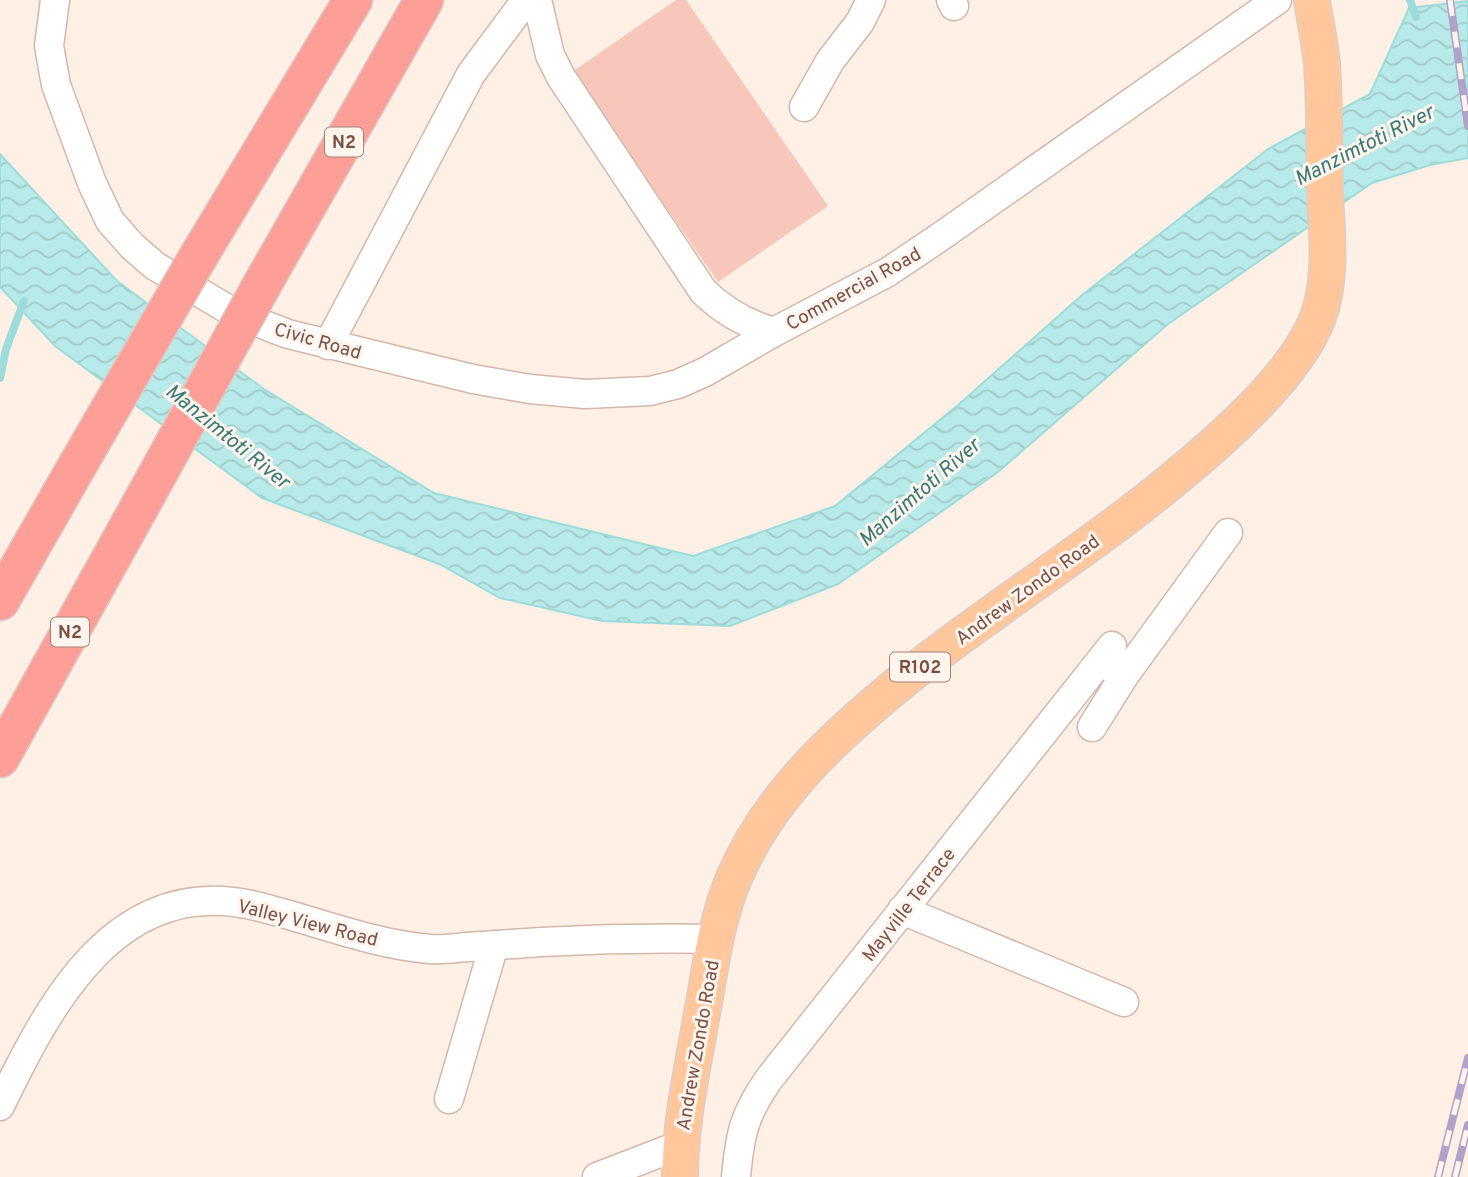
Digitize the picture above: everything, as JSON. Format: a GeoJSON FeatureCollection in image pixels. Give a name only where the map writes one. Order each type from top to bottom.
{"type":"FeatureCollection","features":[{"type":"Feature","properties":{"kind":"highway"},"geometry":{"type":"LineString","coordinates":[[0,601],[201,252],[353,0]]}},
{"type":"Feature","properties":{"kind":"highway","name":"N2"},"geometry":{"type":"LineString","coordinates":[[0,758],[424,0]]}},
{"type":"Feature","properties":{"kind":"main road","name":"Andrew Zondo Road"},"geometry":{"type":"LineString","coordinates":[[680,1161],[716,939],[734,878],[779,802],[827,745],[860,715],[942,650],[1140,507],[1231,430],[1265,394],[1307,340],[1321,307],[1327,263],[1322,64],[1312,0]]}},
{"type":"Feature","properties":{"kind":"street","name":"Civic Road"},"geometry":{"type":"LineString","coordinates":[[55,0],[49,46],[56,85],[92,183],[110,221],[132,246],[155,266],[236,314],[288,334],[328,345],[473,379],[530,389],[585,394],[650,391],[678,384],[705,372],[774,332]]}},
{"type":"Feature","properties":{"kind":"street"},"geometry":{"type":"LineString","coordinates":[[328,345],[471,74],[526,0]]}},
{"type":"Feature","properties":{"kind":"street","name":"Commercial Road"},"geometry":{"type":"LineString","coordinates":[[537,0],[550,55],[561,76],[703,291],[721,309],[756,327],[774,332],[888,271],[940,237],[1277,0]]}},
{"type":"Feature","properties":{"kind":"street"},"geometry":{"type":"LineString","coordinates":[[804,107],[830,61],[860,22],[871,0]]}},
{"type":"Feature","properties":{"kind":"street"},"geometry":{"type":"LineString","coordinates":[[1092,727],[1124,676],[1228,533]]}},
{"type":"Feature","properties":{"kind":"street","name":"Mayville Terrace"},"geometry":{"type":"LineString","coordinates":[[736,1177],[740,1136],[754,1101],[1106,654],[1124,676]]}},
{"type":"Feature","properties":{"kind":"street","name":"Valley View Road"},"geometry":{"type":"LineString","coordinates":[[0,1106],[17,1071],[78,970],[118,933],[157,911],[188,903],[222,901],[258,906],[381,941],[433,949],[558,941],[716,939]]}},
{"type":"Feature","properties":{"kind":"street"},"geometry":{"type":"LineString","coordinates":[[902,911],[1124,1002]]}},
{"type":"Feature","properties":{"kind":"street"},"geometry":{"type":"LineString","coordinates":[[449,1100],[494,945]]}},
{"type":"Feature","properties":{"kind":"street"},"geometry":{"type":"LineString","coordinates":[[597,1177],[680,1161]]}},
{"type":"Feature","properties":{"kind":"water","name":"Manzimtoti River"},"geometry":{"type":"Polygon","coordinates":[[[1468,1],[1468,158],[1430,165],[1372,183],[1168,324],[998,472],[838,584],[730,626],[602,621],[500,598],[439,564],[262,498],[55,346],[0,287],[0,154],[117,281],[264,389],[434,493],[693,556],[835,506],[958,405],[1082,295],[1268,149],[1370,94],[1409,8],[1468,1]]]}},
{"type":"Feature","properties":{"kind":"building"},"geometry":{"type":"Polygon","coordinates":[[[676,0],[686,0],[828,206],[718,282],[572,72],[676,0]]]}},
{"type":"Feature","properties":{"kind":"waterway"},"geometry":{"type":"LineString","coordinates":[[1410,0],[1416,17]]}},
{"type":"Feature","properties":{"kind":"waterway"},"geometry":{"type":"LineString","coordinates":[[0,378],[6,349],[24,301]]}},
{"type":"Feature","properties":{"kind":"railway"},"geometry":{"type":"LineString","coordinates":[[1450,0],[1468,126]]}},
{"type":"Feature","properties":{"kind":"railway"},"geometry":{"type":"LineString","coordinates":[[1438,1177],[1468,1058]]}},
{"type":"Feature","properties":{"kind":"railway"},"geometry":{"type":"LineString","coordinates":[[1455,1177],[1468,1125]]}}]}
